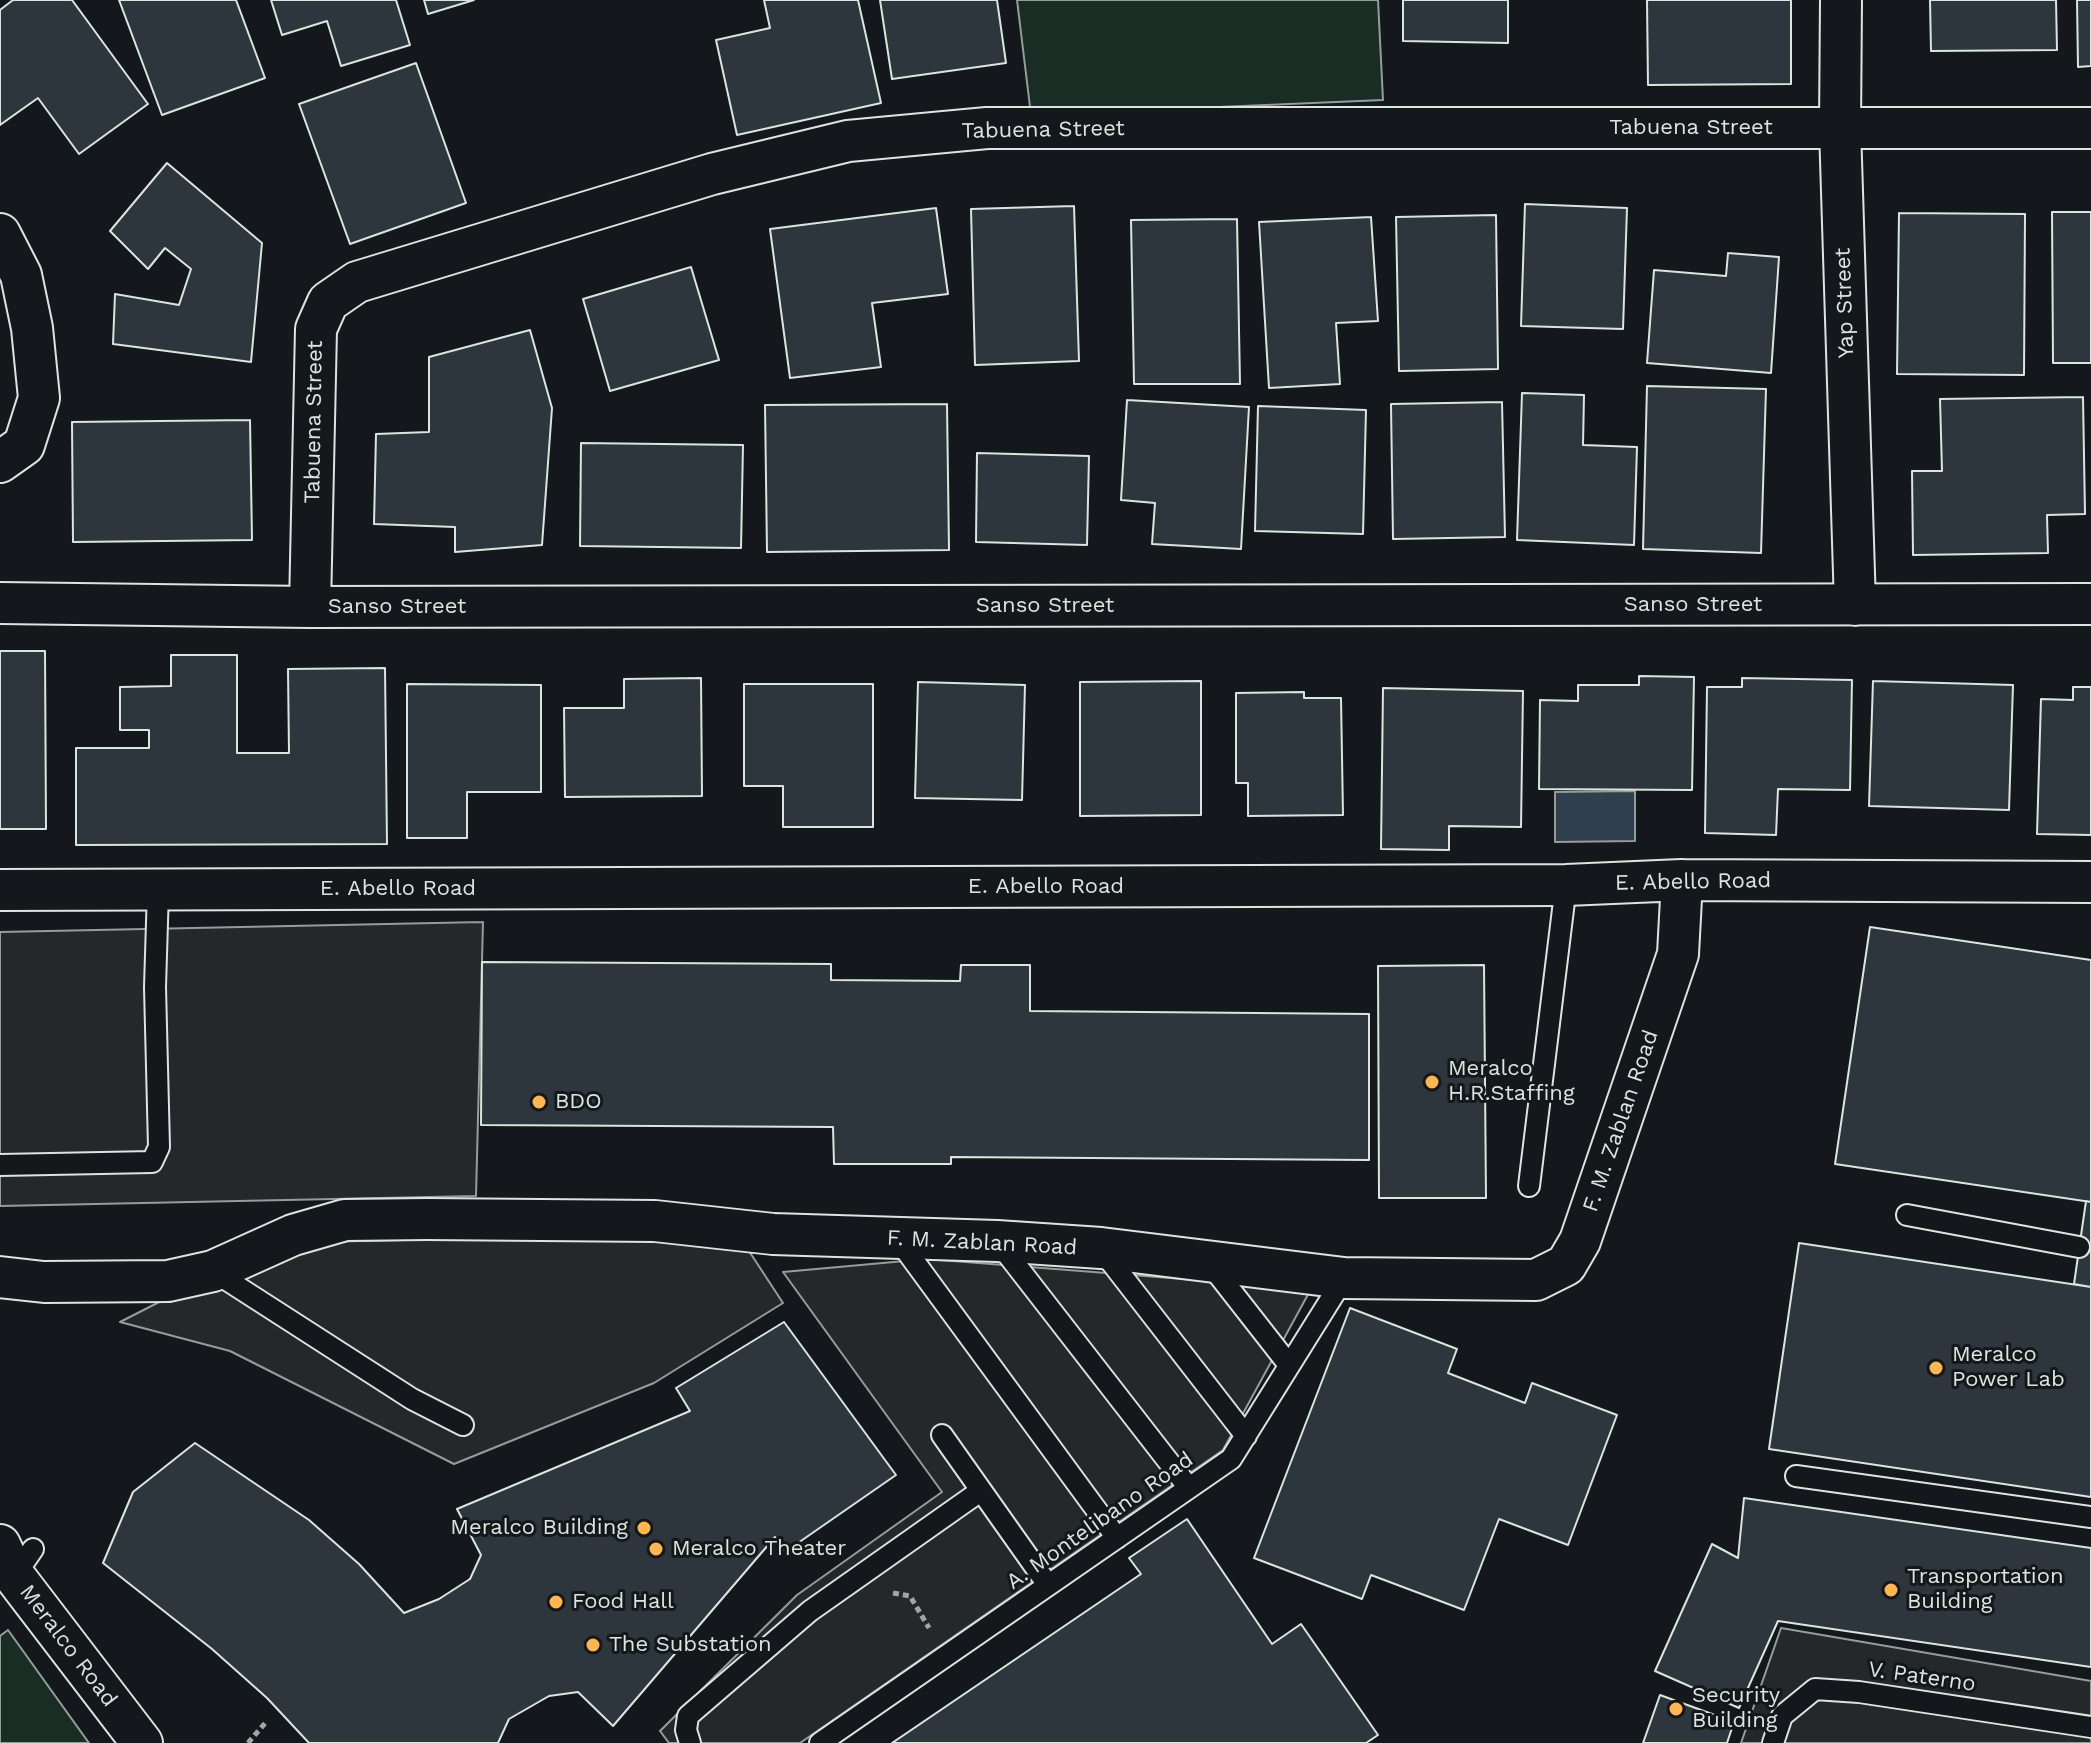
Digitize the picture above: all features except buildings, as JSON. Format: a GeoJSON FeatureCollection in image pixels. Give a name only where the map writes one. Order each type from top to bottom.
{"type":"FeatureCollection","features":[{"type":"Feature","properties":{"kind":"street","name":"Yap Street"},"geometry":{"type":"LineString","coordinates":[[1841,0],[1840,128],[1855,605]]}},
{"type":"Feature","properties":{"kind":"street","name":"Tabuena Street"},"geometry":{"type":"LineString","coordinates":[[310,607],[316,329],[328,302],[357,282],[712,174],[848,141],[987,128],[2091,128]]}},
{"type":"Feature","properties":{"kind":"street"},"geometry":{"type":"LineString","coordinates":[[0,234],[21,275],[32,328],[39,398],[24,445],[0,462]]}},
{"type":"Feature","properties":{"kind":"street","name":"Sanso Street"},"geometry":{"type":"LineString","coordinates":[[0,603],[310,607],[2091,604]]}},
{"type":"Feature","properties":{"kind":"street","name":"E. Abello Road"},"geometry":{"type":"LineString","coordinates":[[0,890],[1566,885],[1682,880],[2091,882]]}},
{"type":"Feature","properties":{"kind":"street","name":"F. M. Zablan Road"},"geometry":{"type":"LineString","coordinates":[[0,1277],[44,1282],[168,1281],[213,1271],[293,1235],[345,1220],[655,1221],[773,1234],[997,1241],[1101,1248],[1344,1278],[1536,1280],[1566,1265],[1580,1241],[1678,954],[1682,880]]}},
{"type":"Feature","properties":{"kind":"street","name":"Meralco Road"},"geometry":{"type":"LineString","coordinates":[[12,1564],[142,1743]]}},
{"type":"Feature","properties":{"kind":"lane"},"geometry":{"type":"LineString","coordinates":[[1529,1186],[1566,885]]}},
{"type":"Feature","properties":{"kind":"lane"},"geometry":{"type":"LineString","coordinates":[[0,1165],[152,1162],[159,1147],[155,987],[158,890]]}},
{"type":"Feature","properties":{"kind":"lane"},"geometry":{"type":"LineString","coordinates":[[1907,1215],[2079,1247]]}},
{"type":"Feature","properties":{"kind":"lane"},"geometry":{"type":"LineString","coordinates":[[897,1238],[1117,1538]]}},
{"type":"Feature","properties":{"kind":"lane"},"geometry":{"type":"LineString","coordinates":[[997,1241],[1189,1488]]}},
{"type":"Feature","properties":{"kind":"lane"},"geometry":{"type":"LineString","coordinates":[[1101,1248],[1246,1436]]}},
{"type":"Feature","properties":{"kind":"lane"},"geometry":{"type":"LineString","coordinates":[[1208,1261],[1289,1365]]}},
{"type":"Feature","properties":{"kind":"lane"},"geometry":{"type":"LineString","coordinates":[[213,1271],[412,1399],[463,1425]]}},
{"type":"Feature","properties":{"kind":"lane","name":"A. Montelibano Road"},"geometry":{"type":"LineString","coordinates":[[820,1743],[1231,1459],[1344,1278]]}},
{"type":"Feature","properties":{"kind":"lane"},"geometry":{"type":"LineString","coordinates":[[942,1435],[979,1492],[1048,1585]]}},
{"type":"Feature","properties":{"kind":"lane"},"geometry":{"type":"LineString","coordinates":[[1796,1476],[2091,1517]]}},
{"type":"Feature","properties":{"kind":"lane"},"geometry":{"type":"LineString","coordinates":[[690,1743],[686,1730],[688,1716],[810,1611],[979,1492]]}},
{"type":"Feature","properties":{"kind":"lane","name":"V. Paterno"},"geometry":{"type":"LineString","coordinates":[[1773,1743],[1782,1716],[1815,1689],[1859,1692],[2091,1727]]}},
{"type":"Feature","properties":{"kind":"path"},"geometry":{"type":"LineString","coordinates":[[846,1586],[910,1596],[946,1656]]}},
{"type":"Feature","properties":{"kind":"path"},"geometry":{"type":"LineString","coordinates":[[248,1743],[266,1722]]}},
{"type":"Feature","properties":{"kind":"green space"},"geometry":{"type":"Polygon","coordinates":[[[1017,0],[1378,0],[1383,100],[1031,115],[1017,0]]]}},
{"type":"Feature","properties":{"kind":"green space"},"geometry":{"type":"Polygon","coordinates":[[[8,1630],[89,1743],[0,1743],[0,1636],[8,1630]]]}},
{"type":"Feature","properties":{"kind":"shaded area"},"geometry":{"type":"Polygon","coordinates":[[[483,922],[476,1196],[0,1206],[0,932],[483,922]]]}},
{"type":"Feature","properties":{"kind":"shaded area"},"geometry":{"type":"Polygon","coordinates":[[[711,1233],[747,1248],[783,1303],[654,1383],[454,1464],[230,1351],[120,1322],[275,1243],[711,1233]]]}},
{"type":"Feature","properties":{"kind":"shaded area"},"geometry":{"type":"Polygon","coordinates":[[[927,1259],[1311,1289],[1223,1450],[800,1743],[669,1743],[660,1731],[797,1595],[942,1492],[783,1272],[927,1259]]]}},
{"type":"Feature","properties":{"kind":"shaded area"},"geometry":{"type":"Polygon","coordinates":[[[1781,1628],[2091,1681],[2091,1743],[1741,1743],[1781,1628]]]}},
{"type":"Feature","properties":{"kind":"water"},"geometry":{"type":"Polygon","coordinates":[[[1635,791],[1635,841],[1555,842],[1555,792],[1635,791]]]}},
{"type":"Feature","properties":{"kind":"place","name":"Meralco H.R.Staffing"},"geometry":{"type":"Point","coordinates":[1432,1082]}},
{"type":"Feature","properties":{"kind":"place","name":"BDO"},"geometry":{"type":"Point","coordinates":[539,1102]}},
{"type":"Feature","properties":{"kind":"place","name":"Meralco Power Lab"},"geometry":{"type":"Point","coordinates":[1936,1368]}},
{"type":"Feature","properties":{"kind":"place","name":"Meralco Building"},"geometry":{"type":"Point","coordinates":[644,1528]}},
{"type":"Feature","properties":{"kind":"place","name":"Meralco Theater"},"geometry":{"type":"Point","coordinates":[656,1549]}},
{"type":"Feature","properties":{"kind":"place","name":"Transportation Building"},"geometry":{"type":"Point","coordinates":[1891,1590]}},
{"type":"Feature","properties":{"kind":"place","name":"Food Hall"},"geometry":{"type":"Point","coordinates":[556,1602]}},
{"type":"Feature","properties":{"kind":"place","name":"The Substation"},"geometry":{"type":"Point","coordinates":[593,1645]}},
{"type":"Feature","properties":{"kind":"place","name":"Security Building"},"geometry":{"type":"Point","coordinates":[1676,1709]}}]}
